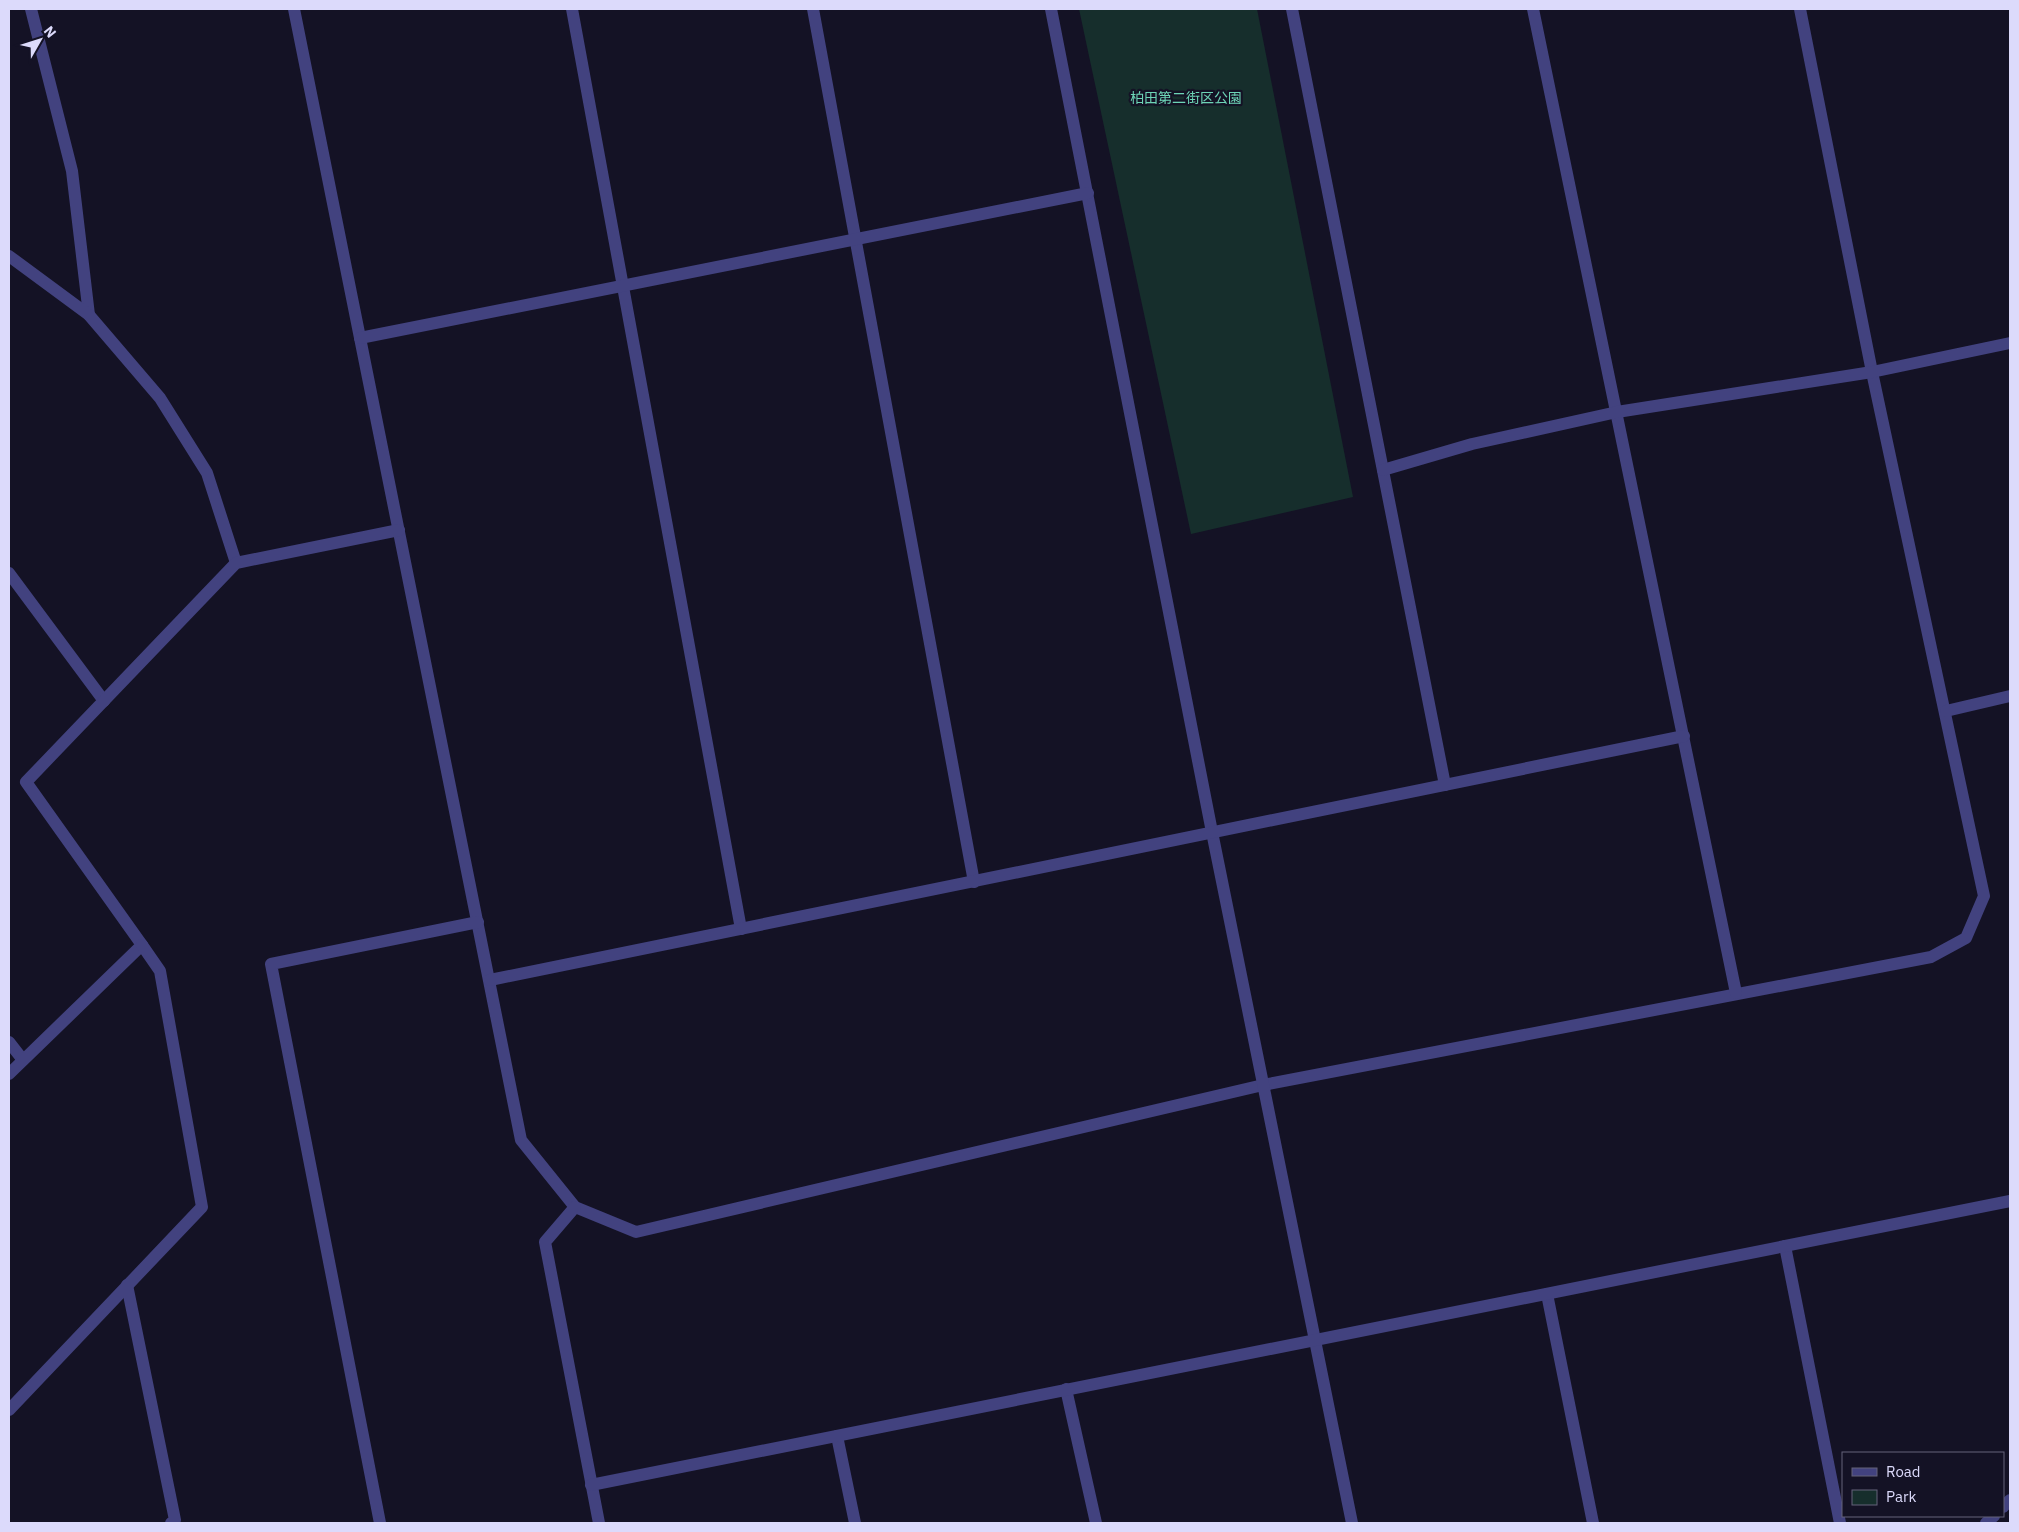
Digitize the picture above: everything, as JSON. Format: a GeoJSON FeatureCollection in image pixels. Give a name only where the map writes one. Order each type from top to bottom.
{"type":"FeatureCollection","features":[{"type":"Feature","properties":{"kind":"street"},"geometry":{"type":"LineString","coordinates":[[31,9],[72,172],[88,315]]}},
{"type":"Feature","properties":{"kind":"street"},"geometry":{"type":"LineString","coordinates":[[294,9],[521,1140],[575,1206],[636,1232],[1263,1085],[1931,956],[1966,938],[1984,896],[1946,711],[1872,372],[1800,9]]}},
{"type":"Feature","properties":{"kind":"street"},"geometry":{"type":"LineString","coordinates":[[572,9],[741,929]]}},
{"type":"Feature","properties":{"kind":"street"},"geometry":{"type":"LineString","coordinates":[[813,9],[974,882]]}},
{"type":"Feature","properties":{"kind":"street"},"geometry":{"type":"LineString","coordinates":[[1052,9],[1212,832],[1352,1523]]}},
{"type":"Feature","properties":{"kind":"street"},"geometry":{"type":"LineString","coordinates":[[1292,9],[1446,785]]}},
{"type":"Feature","properties":{"kind":"street"},"geometry":{"type":"LineString","coordinates":[[1533,9],[1736,994]]}},
{"type":"Feature","properties":{"kind":"street"},"geometry":{"type":"LineString","coordinates":[[360,338],[1088,193]]}},
{"type":"Feature","properties":{"kind":"street"},"geometry":{"type":"LineString","coordinates":[[9,256],[88,315],[160,398],[207,473],[236,563]]}},
{"type":"Feature","properties":{"kind":"street"},"geometry":{"type":"LineString","coordinates":[[1383,470],[1472,444],[1617,412],[1872,372],[2010,343]]}},
{"type":"Feature","properties":{"kind":"street"},"geometry":{"type":"LineString","coordinates":[[9,1410],[202,1207],[160,972],[26,782],[236,563],[399,530]]}},
{"type":"Feature","properties":{"kind":"street"},"geometry":{"type":"LineString","coordinates":[[9,572],[104,701]]}},
{"type":"Feature","properties":{"kind":"street"},"geometry":{"type":"LineString","coordinates":[[1946,711],[2010,696]]}},
{"type":"Feature","properties":{"kind":"street"},"geometry":{"type":"LineString","coordinates":[[490,980],[1684,736]]}},
{"type":"Feature","properties":{"kind":"street"},"geometry":{"type":"LineString","coordinates":[[380,1523],[271,964],[478,922]]}},
{"type":"Feature","properties":{"kind":"street"},"geometry":{"type":"LineString","coordinates":[[9,1074],[142,945]]}},
{"type":"Feature","properties":{"kind":"street"},"geometry":{"type":"LineString","coordinates":[[9,1042],[23,1060]]}},
{"type":"Feature","properties":{"kind":"street"},"geometry":{"type":"LineString","coordinates":[[591,1485],[2010,1201]]}},
{"type":"Feature","properties":{"kind":"street"},"geometry":{"type":"LineString","coordinates":[[575,1206],[545,1242],[599,1523]]}},
{"type":"Feature","properties":{"kind":"street"},"geometry":{"type":"LineString","coordinates":[[1785,1246],[1840,1523]]}},
{"type":"Feature","properties":{"kind":"street"},"geometry":{"type":"LineString","coordinates":[[127,1285],[175,1520],[171,1523]]}},
{"type":"Feature","properties":{"kind":"street"},"geometry":{"type":"LineString","coordinates":[[1547,1294],[1593,1523]]}},
{"type":"Feature","properties":{"kind":"street"},"geometry":{"type":"LineString","coordinates":[[1066,1389],[1096,1523]]}},
{"type":"Feature","properties":{"kind":"street"},"geometry":{"type":"LineString","coordinates":[[837,1436],[855,1523]]}},
{"type":"Feature","properties":{"kind":"green space","name":"柏田第二街区公園"},"geometry":{"type":"Polygon","coordinates":[[[1079,9],[1257,9],[1353,497],[1191,534],[1079,9]]]}}]}
